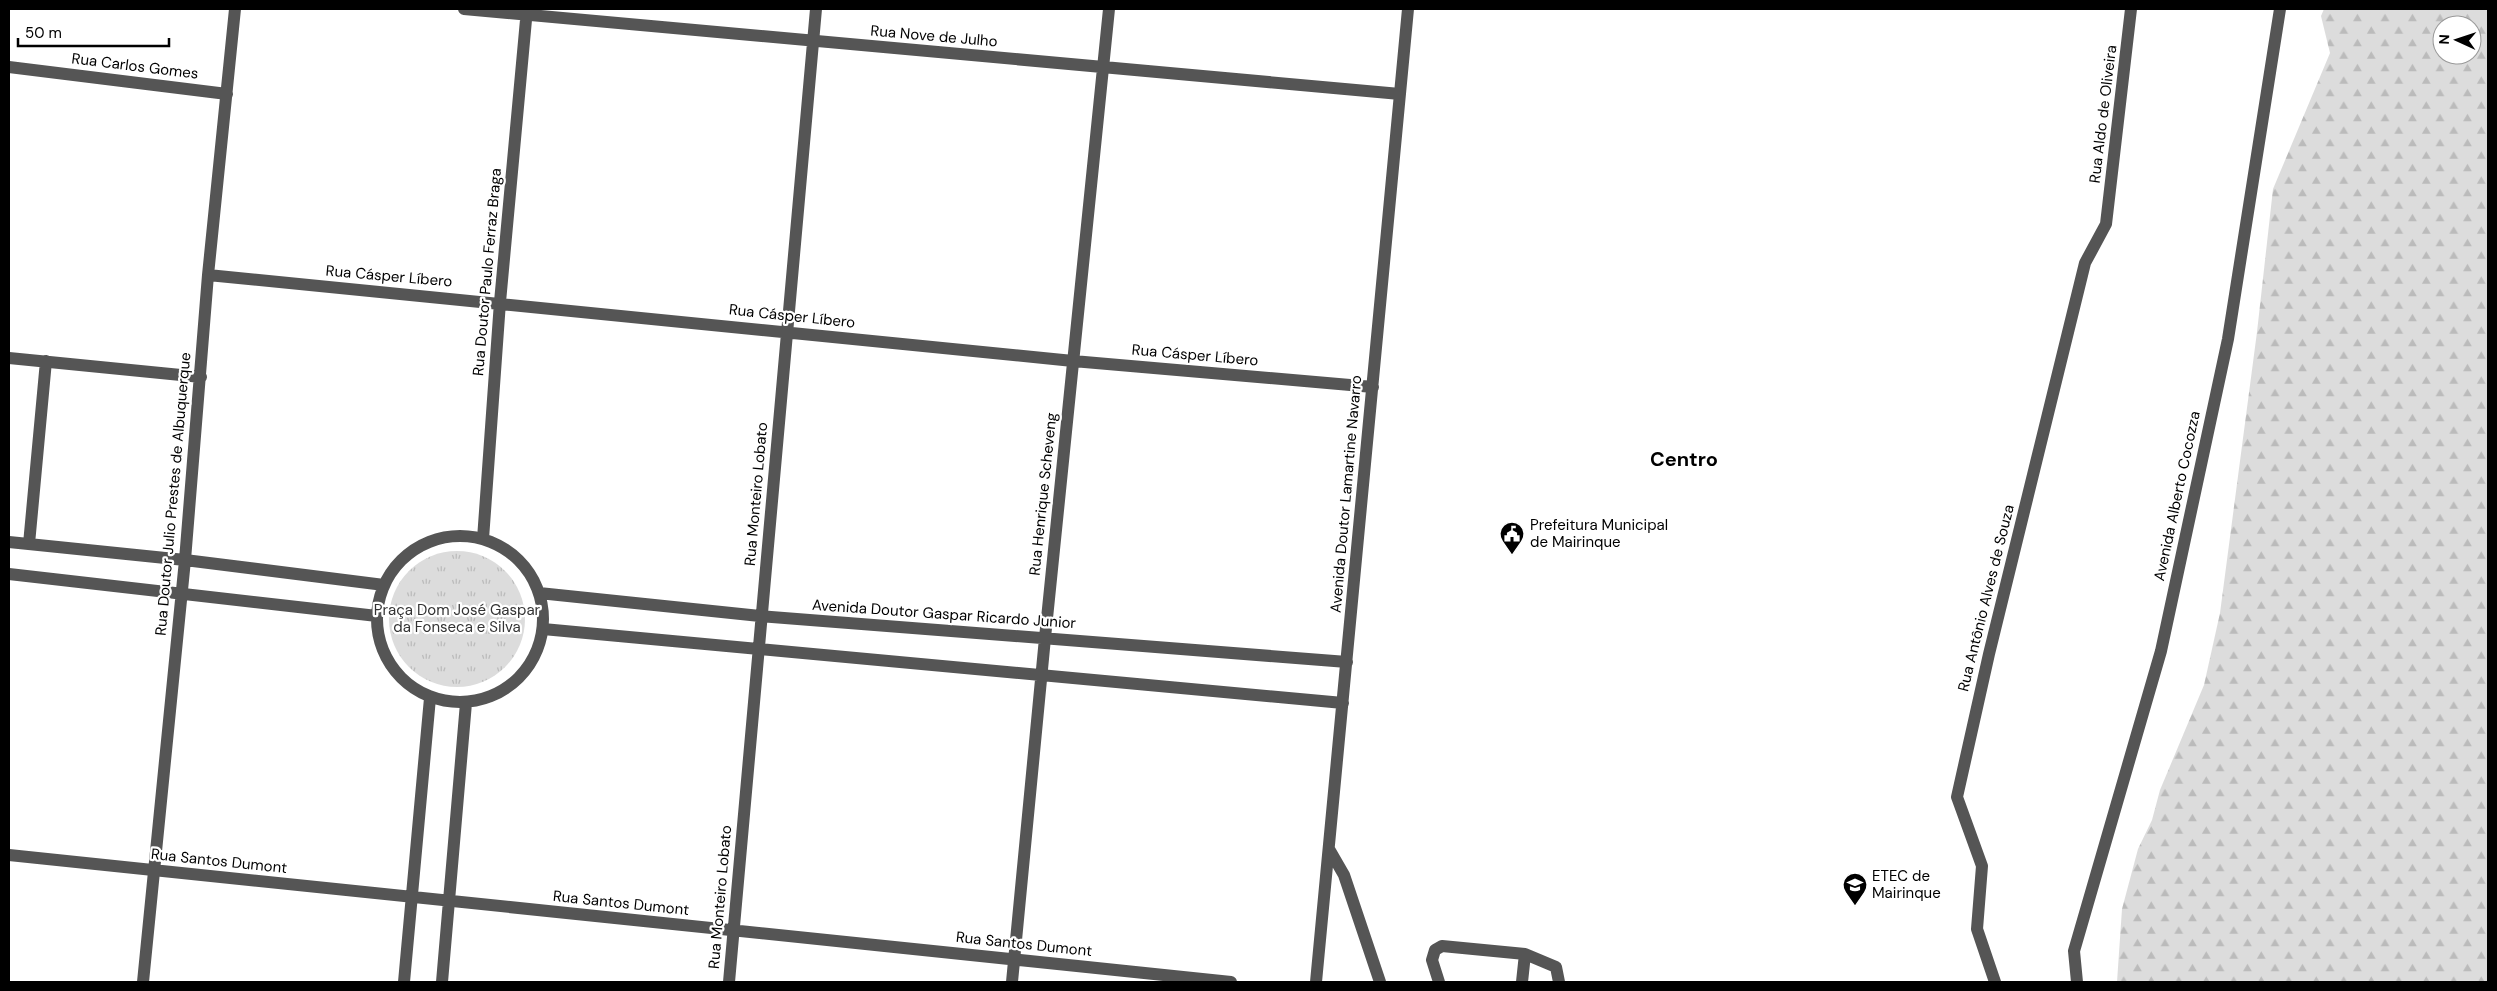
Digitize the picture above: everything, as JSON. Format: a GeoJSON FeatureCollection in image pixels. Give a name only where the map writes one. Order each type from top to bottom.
{"type":"FeatureCollection","features":[{"type":"Feature","properties":{"kind":"street","name":"Rua Doutor Julio Prestes de Albuquerque"},"geometry":{"type":"LineString","coordinates":[[143,982],[152,870],[180,592],[185,560],[208,275],[236,9]]}},
{"type":"Feature","properties":{"kind":"street","name":"Rua Nove de Julho"},"geometry":{"type":"LineString","coordinates":[[464,9],[527,12],[813,41],[1400,94]]}},
{"type":"Feature","properties":{"kind":"street","name":"Rua Monteiro Lobato"},"geometry":{"type":"LineString","coordinates":[[729,982],[759,647],[760,616],[816,9]]}},
{"type":"Feature","properties":{"kind":"street","name":"Rua Henrique Scheveng"},"geometry":{"type":"LineString","coordinates":[[1012,982],[1044,638],[1110,9]]}},
{"type":"Feature","properties":{"kind":"street","name":"Avenida Doutor Lamartine Navarro"},"geometry":{"type":"LineString","coordinates":[[1316,982],[1408,9]]}},
{"type":"Feature","properties":{"kind":"street","name":"Rua Aldo de Oliveira"},"geometry":{"type":"LineString","coordinates":[[2106,224],[2131,9]]}},
{"type":"Feature","properties":{"kind":"street","name":"Avenida Alberto Cocozza"},"geometry":{"type":"LineString","coordinates":[[2077,982],[2074,951],[2161,651],[2226,349],[2280,9]]}},
{"type":"Feature","properties":{"kind":"street","name":"Rua Doutor Paulo Ferraz Braga"},"geometry":{"type":"LineString","coordinates":[[483,539],[500,302],[527,12]]}},
{"type":"Feature","properties":{"kind":"street","name":"Rua Carlos Gomes"},"geometry":{"type":"LineString","coordinates":[[9,67],[227,94]]}},
{"type":"Feature","properties":{"kind":"street","name":"Rua Antônio Alves de Souza"},"geometry":{"type":"LineString","coordinates":[[1995,982],[1976,929],[1982,866],[1956,797],[2084,263],[2106,224]]}},
{"type":"Feature","properties":{"kind":"street","name":"Rua Cásper Líbero"},"geometry":{"type":"LineString","coordinates":[[208,275],[500,302],[1073,361],[1372,387]]}},
{"type":"Feature","properties":{"kind":"street"},"geometry":{"type":"LineString","coordinates":[[9,358],[201,377]]}},
{"type":"Feature","properties":{"kind":"street"},"geometry":{"type":"LineString","coordinates":[[29,544],[46,361]]}},
{"type":"Feature","properties":{"kind":"street"},"geometry":{"type":"LineString","coordinates":[[459,536],[483,539],[507,550],[526,569],[539,593],[543,629],[535,656],[518,680],[494,696],[466,703],[430,698],[414,690],[390,665],[380,642],[377,616],[384,585],[397,565],[422,546],[436,539],[459,536]]}},
{"type":"Feature","properties":{"kind":"street"},"geometry":{"type":"LineString","coordinates":[[9,542],[185,560],[384,585]]}},
{"type":"Feature","properties":{"kind":"street"},"geometry":{"type":"LineString","coordinates":[[9,574],[180,592],[377,616]]}},
{"type":"Feature","properties":{"kind":"street","name":"Avenida Doutor Gaspar Ricardo Junior"},"geometry":{"type":"LineString","coordinates":[[539,593],[760,616],[1347,662]]}},
{"type":"Feature","properties":{"kind":"street"},"geometry":{"type":"LineString","coordinates":[[543,629],[759,647],[1343,704]]}},
{"type":"Feature","properties":{"kind":"street"},"geometry":{"type":"LineString","coordinates":[[404,982],[430,698]]}},
{"type":"Feature","properties":{"kind":"street"},"geometry":{"type":"LineString","coordinates":[[442,982],[466,703]]}},
{"type":"Feature","properties":{"kind":"street"},"geometry":{"type":"LineString","coordinates":[[1329,849],[1344,875],[1380,982]]}},
{"type":"Feature","properties":{"kind":"street","name":"Rua Santos Dumont"},"geometry":{"type":"LineString","coordinates":[[9,855],[1231,982]]}},
{"type":"Feature","properties":{"kind":"street"},"geometry":{"type":"LineString","coordinates":[[1440,982],[1432,960],[1435,950],[1442,946],[1525,954],[1556,967],[1559,982]]}},
{"type":"Feature","properties":{"kind":"street"},"geometry":{"type":"LineString","coordinates":[[1522,982],[1525,954]]}},
{"type":"Feature","properties":{"kind":"green space"},"geometry":{"type":"Polygon","coordinates":[[[2324,9],[2488,9],[2488,982],[2117,982],[2122,909],[2138,849],[2152,820],[2160,790],[2204,685],[2220,613],[2257,332],[2273,189],[2330,53],[2321,16],[2324,9]]]}},
{"type":"Feature","properties":{"kind":"green space","name":"Praça Dom José Gaspar da Fonseca e Silva"},"geometry":{"type":"Polygon","coordinates":[[[457,551],[483,556],[505,571],[520,593],[525,619],[520,645],[505,667],[483,682],[457,687],[431,682],[409,667],[394,645],[389,619],[394,593],[409,571],[431,556],[457,551]]]}},
{"type":"Feature","properties":{"kind":"place","name":"Prefeitura Municipal de Mairinque"},"geometry":{"type":"Point","coordinates":[1512,555]}},
{"type":"Feature","properties":{"kind":"place","name":"ETEC de Mairinque"},"geometry":{"type":"Point","coordinates":[1855,906]}},
{"type":"Feature","properties":{"kind":"district","name":"Centro"},"geometry":{"type":"Point","coordinates":[1684,459]}}]}
